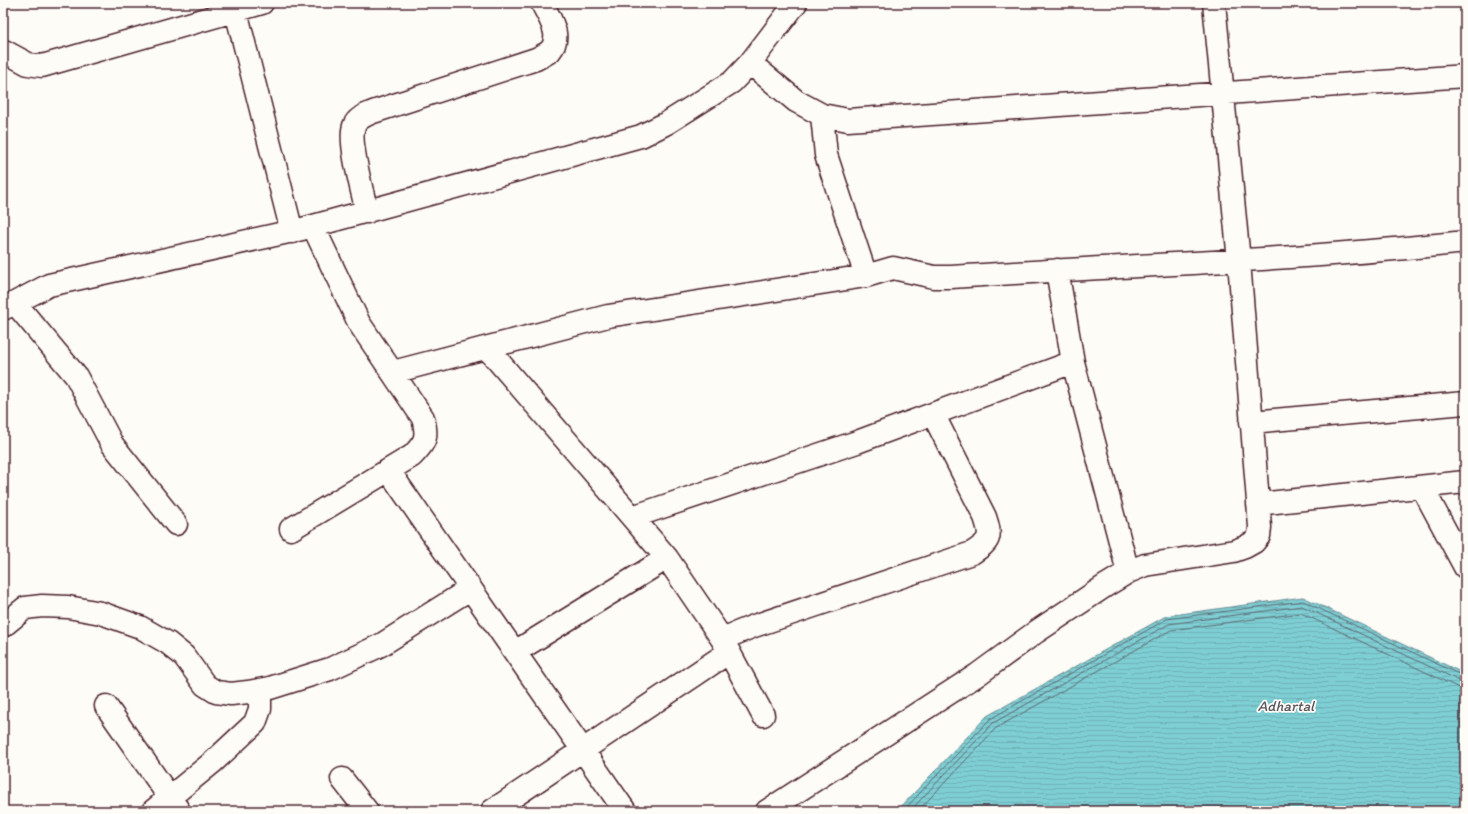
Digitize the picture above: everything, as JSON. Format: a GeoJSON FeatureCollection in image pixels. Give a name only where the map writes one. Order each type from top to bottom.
{"type":"FeatureCollection","features":[{"type":"Feature","properties":{"kind":"street"},"geometry":{"type":"LineString","coordinates":[[4,51],[28,64],[42,66],[262,3]]}},
{"type":"Feature","properties":{"kind":"street"},"geometry":{"type":"LineString","coordinates":[[367,212],[352,141],[354,125],[362,116],[536,59],[549,52],[555,42],[555,30],[542,3]]}},
{"type":"Feature","properties":{"kind":"street"},"geometry":{"type":"LineString","coordinates":[[176,524],[112,444],[76,376],[9,306],[49,285],[292,232],[641,136],[667,124],[732,82],[750,64],[796,3]]}},
{"type":"Feature","properties":{"kind":"street"},"geometry":{"type":"LineString","coordinates":[[767,811],[977,675],[1061,615],[1128,572],[1145,565],[1234,551],[1254,542],[1259,536],[1260,527],[1239,261],[1214,3]]}},
{"type":"Feature","properties":{"kind":"street"},"geometry":{"type":"LineString","coordinates":[[236,11],[292,232]]}},
{"type":"Feature","properties":{"kind":"street"},"geometry":{"type":"LineString","coordinates":[[750,64],[796,101],[822,115],[848,120],[1222,92],[1465,76]]}},
{"type":"Feature","properties":{"kind":"street"},"geometry":{"type":"LineString","coordinates":[[822,115],[826,155],[866,276]]}},
{"type":"Feature","properties":{"kind":"street"},"geometry":{"type":"LineString","coordinates":[[290,529],[412,456],[420,448],[426,431],[423,418],[359,323],[312,226]]}},
{"type":"Feature","properties":{"kind":"street"},"geometry":{"type":"LineString","coordinates":[[392,372],[608,316],[866,276],[893,268],[934,277],[951,277],[1239,261],[1465,242]]}},
{"type":"Feature","properties":{"kind":"street"},"geometry":{"type":"LineString","coordinates":[[1057,270],[1073,362],[1128,572]]}},
{"type":"Feature","properties":{"kind":"street"},"geometry":{"type":"LineString","coordinates":[[487,348],[668,558],[725,646],[763,715]]}},
{"type":"Feature","properties":{"kind":"street"},"geometry":{"type":"LineString","coordinates":[[632,516],[857,442],[1073,362]]}},
{"type":"Feature","properties":{"kind":"street"},"geometry":{"type":"LineString","coordinates":[[1251,422],[1465,404]]}},
{"type":"Feature","properties":{"kind":"street"},"geometry":{"type":"LineString","coordinates":[[492,811],[582,750],[754,626],[972,553],[985,544],[989,537],[989,528],[985,517],[932,414]]}},
{"type":"Feature","properties":{"kind":"street"},"geometry":{"type":"LineString","coordinates":[[389,470],[625,811]]}},
{"type":"Feature","properties":{"kind":"street"},"geometry":{"type":"LineString","coordinates":[[1258,504],[1465,482]]}},
{"type":"Feature","properties":{"kind":"street"},"geometry":{"type":"LineString","coordinates":[[1422,487],[1465,567]]}},
{"type":"Feature","properties":{"kind":"street"},"geometry":{"type":"LineString","coordinates":[[515,652],[668,558]]}},
{"type":"Feature","properties":{"kind":"street"},"geometry":{"type":"LineString","coordinates":[[3,626],[25,608],[42,606],[68,608],[101,614],[140,627],[168,643],[184,656],[206,685],[216,692],[231,694],[260,690],[330,669],[375,648],[470,589]]}},
{"type":"Feature","properties":{"kind":"street"},"geometry":{"type":"LineString","coordinates":[[106,706],[167,807],[255,723],[260,709],[260,690]]}},
{"type":"Feature","properties":{"kind":"street"},"geometry":{"type":"LineString","coordinates":[[342,779],[367,811]]}},
{"type":"Feature","properties":{"kind":"water","name":"Adhartal"},"geometry":{"type":"Polygon","coordinates":[[[1303,597],[1465,674],[1465,811],[897,811],[987,716],[1166,616],[1303,597]]]}}]}
